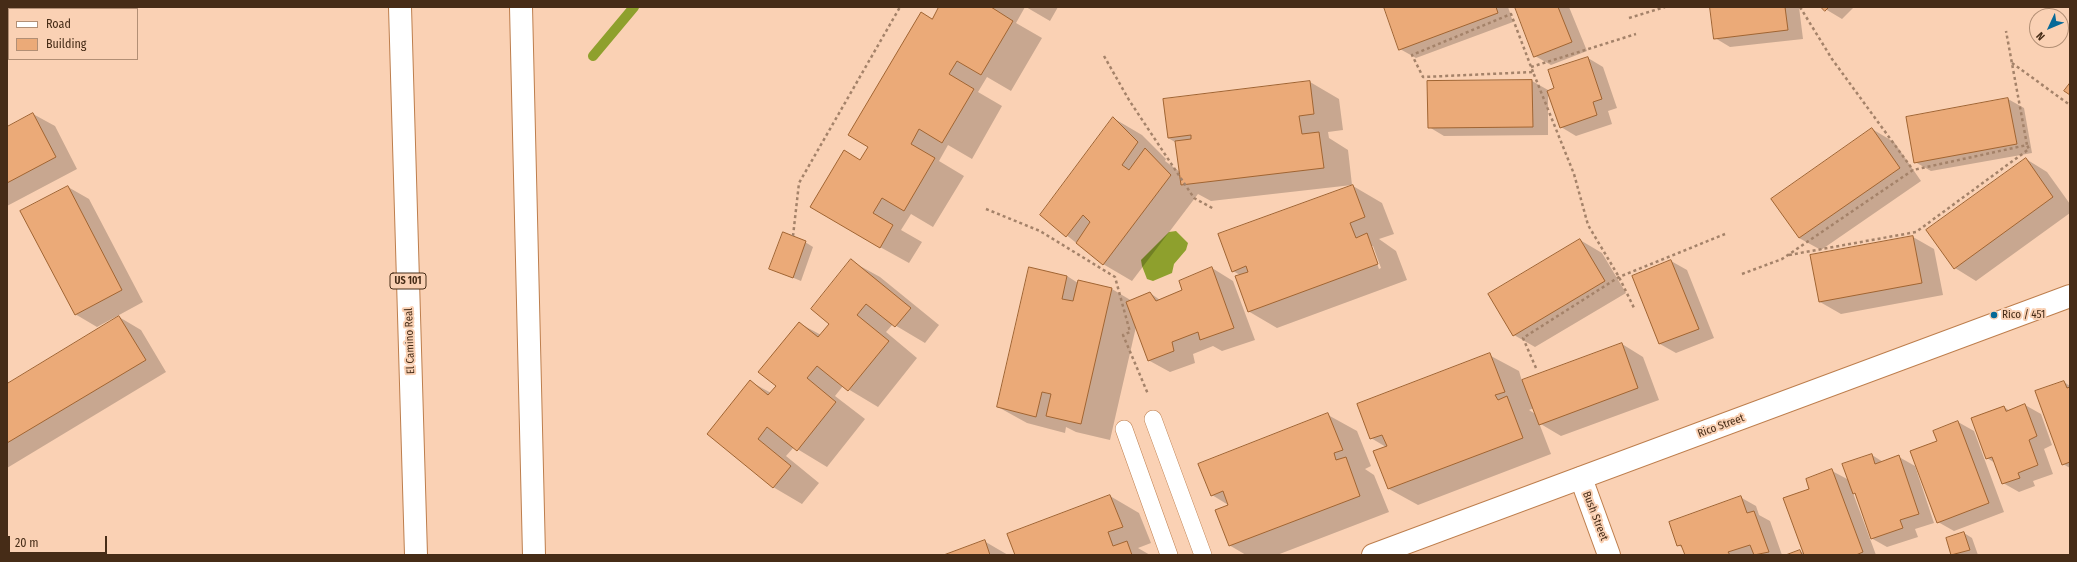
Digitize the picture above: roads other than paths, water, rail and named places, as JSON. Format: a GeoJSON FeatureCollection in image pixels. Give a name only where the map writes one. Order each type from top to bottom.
{"type":"FeatureCollection","features":[{"type":"Feature","properties":{"kind":"main road","name":"El Camino Real"},"geometry":{"type":"LineString","coordinates":[[400,7],[416,555]]}},
{"type":"Feature","properties":{"kind":"main road"},"geometry":{"type":"LineString","coordinates":[[521,7],[534,555]]}},
{"type":"Feature","properties":{"kind":"main road","name":"Rico Street"},"geometry":{"type":"LineString","coordinates":[[1373,555],[2070,296]]}},
{"type":"Feature","properties":{"kind":"main road","name":"Bush Street"},"geometry":{"type":"LineString","coordinates":[[1581,478],[1610,555]]}},
{"type":"Feature","properties":{"kind":"lane"},"geometry":{"type":"LineString","coordinates":[[1153,419],[1203,555]]}},
{"type":"Feature","properties":{"kind":"lane"},"geometry":{"type":"LineString","coordinates":[[1124,429],[1169,555]]}},
{"type":"Feature","properties":{"kind":"waterway"},"geometry":{"type":"LineString","coordinates":[[593,56],[634,7]]}},
{"type":"Feature","properties":{"kind":"place","name":"Rico / 451"},"geometry":{"type":"Point","coordinates":[1994,315]}}]}
